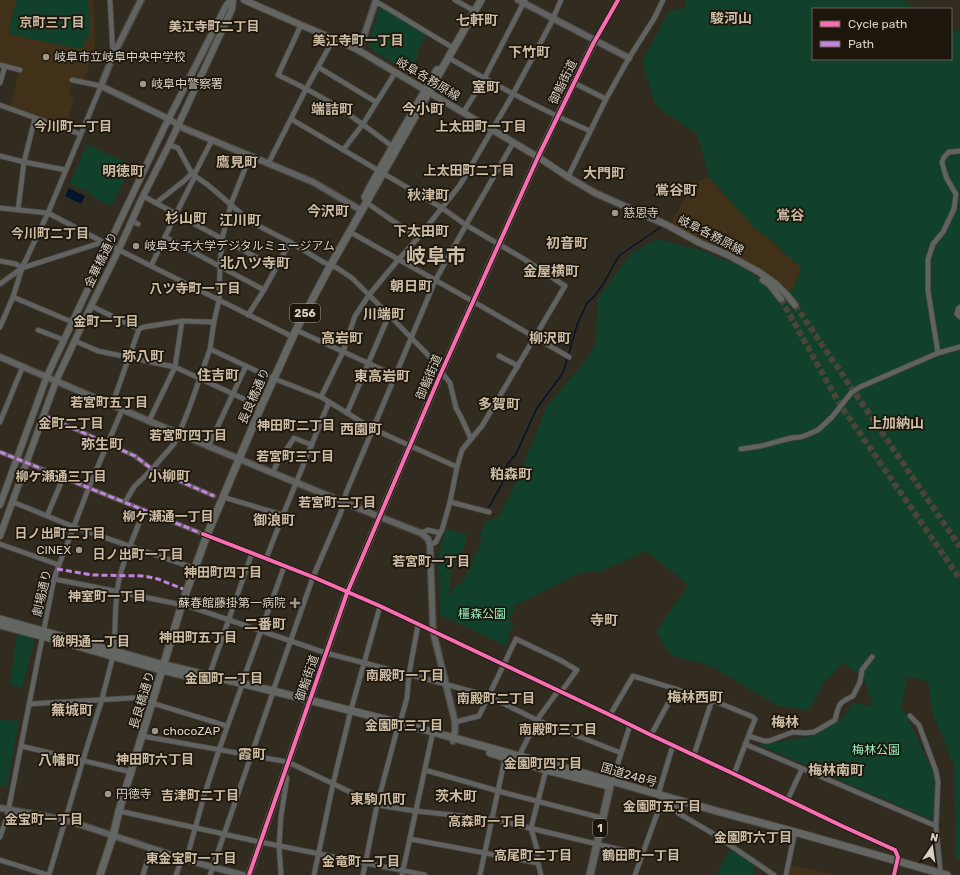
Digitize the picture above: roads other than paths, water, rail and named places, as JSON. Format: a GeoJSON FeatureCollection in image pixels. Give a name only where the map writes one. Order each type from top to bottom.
{"type":"FeatureCollection","features":[{"type":"Feature","properties":{"kind":"highway","name":"長良橋通り"},"geometry":{"type":"LineString","coordinates":[[180,604],[205,534],[223,497],[257,405],[359,209],[427,91],[476,0]]}},
{"type":"Feature","properties":{"kind":"highway","name":"長良橋通り"},"geometry":{"type":"LineString","coordinates":[[95,875],[119,812],[191,567],[290,335],[330,264],[367,203],[392,147],[449,58],[481,0]]}},
{"type":"Feature","properties":{"kind":"highway"},"geometry":{"type":"LineString","coordinates":[[0,619],[43,634]]}},
{"type":"Feature","properties":{"kind":"highway"},"geometry":{"type":"LineString","coordinates":[[0,625],[43,634],[161,667]]}},
{"type":"Feature","properties":{"kind":"highway","name":"国道248号"},"geometry":{"type":"LineString","coordinates":[[161,667],[209,676],[242,686]]}},
{"type":"Feature","properties":{"kind":"highway","name":"国道248号"},"geometry":{"type":"LineString","coordinates":[[161,667],[351,712],[548,763],[611,785]]}},
{"type":"Feature","properties":{"kind":"highway","name":"長良橋通り"},"geometry":{"type":"LineString","coordinates":[[100,875],[127,771],[151,701]]}},
{"type":"Feature","properties":{"kind":"highway","name":"国道248号"},"geometry":{"type":"LineString","coordinates":[[399,724],[432,736],[453,739],[506,758],[546,770],[796,832],[936,874],[947,875]]}},
{"type":"Feature","properties":{"kind":"highway","name":"国道248号"},"geometry":{"type":"LineString","coordinates":[[660,798],[676,804],[896,862]]}},
{"type":"Feature","properties":{"kind":"main road","name":"金華橋通り"},"geometry":{"type":"LineString","coordinates":[[0,505],[1,498],[17,459],[47,376],[106,243],[226,6],[232,0]]}},
{"type":"Feature","properties":{"kind":"main road","name":"金華橋通り"},"geometry":{"type":"LineString","coordinates":[[0,536],[56,381],[119,249],[135,223],[143,196],[169,145],[232,9],[232,0]]}},
{"type":"Feature","properties":{"kind":"main road","name":"岐阜各務原線"},"geometry":{"type":"LineString","coordinates":[[244,0],[334,38],[358,50],[538,157],[595,193],[667,225],[700,243],[745,264],[776,284],[795,305]]}},
{"type":"Feature","properties":{"kind":"main road","name":"岐阜各務原線"},"geometry":{"type":"LineString","coordinates":[[745,264],[769,284],[781,299]]}},
{"type":"Feature","properties":{"kind":"main road","name":"1"},"geometry":{"type":"LineString","coordinates":[[593,875],[602,818],[611,785]]}},
{"type":"Feature","properties":{"kind":"main road","name":"1"},"geometry":{"type":"LineString","coordinates":[[590,875],[611,785]]}},
{"type":"Feature","properties":{"kind":"street"},"geometry":{"type":"LineString","coordinates":[[110,0],[113,56]]}},
{"type":"Feature","properties":{"kind":"street"},"geometry":{"type":"LineString","coordinates":[[0,327],[13,297],[22,268],[66,170],[100,86],[141,0]]}},
{"type":"Feature","properties":{"kind":"street"},"geometry":{"type":"LineString","coordinates":[[455,0],[471,9]]}},
{"type":"Feature","properties":{"kind":"street"},"geometry":{"type":"LineString","coordinates":[[321,398],[343,352],[355,316],[398,260],[418,238],[460,185],[513,94],[562,0]]}},
{"type":"Feature","properties":{"kind":"street","name":"御鮨街道"},"geometry":{"type":"LineString","coordinates":[[281,875],[279,846],[281,816],[287,778],[284,773],[347,593],[441,373],[538,157],[595,40],[618,0]]}},
{"type":"Feature","properties":{"kind":"street"},"geometry":{"type":"LineString","coordinates":[[568,177],[606,99],[629,58],[655,18],[663,0]]}},
{"type":"Feature","properties":{"kind":"street"},"geometry":{"type":"LineString","coordinates":[[358,50],[376,1],[450,46]]}},
{"type":"Feature","properties":{"kind":"street"},"geometry":{"type":"LineString","coordinates":[[463,113],[484,78],[523,1],[629,58]]}},
{"type":"Feature","properties":{"kind":"street"},"geometry":{"type":"LineString","coordinates":[[301,25],[278,75],[306,88],[333,104],[363,124],[392,147]]}},
{"type":"Feature","properties":{"kind":"street"},"geometry":{"type":"LineString","coordinates":[[268,164],[306,88],[334,38]]}},
{"type":"Feature","properties":{"kind":"street"},"geometry":{"type":"LineString","coordinates":[[449,58],[557,117],[590,131]]}},
{"type":"Feature","properties":{"kind":"street"},"geometry":{"type":"LineString","coordinates":[[0,84],[2,66],[20,70]]}},
{"type":"Feature","properties":{"kind":"street"},"geometry":{"type":"LineString","coordinates":[[318,67],[376,102]]}},
{"type":"Feature","properties":{"kind":"street"},"geometry":{"type":"LineString","coordinates":[[343,150],[363,124],[395,72]]}},
{"type":"Feature","properties":{"kind":"street"},"geometry":{"type":"LineString","coordinates":[[72,80],[100,86],[169,119],[178,125],[313,182],[359,209]]}},
{"type":"Feature","properties":{"kind":"street"},"geometry":{"type":"LineString","coordinates":[[574,83],[606,99]]}},
{"type":"Feature","properties":{"kind":"street"},"geometry":{"type":"LineString","coordinates":[[0,105],[80,134]]}},
{"type":"Feature","properties":{"kind":"street"},"geometry":{"type":"LineString","coordinates":[[18,210],[24,162],[35,118]]}},
{"type":"Feature","properties":{"kind":"street"},"geometry":{"type":"LineString","coordinates":[[291,119],[442,208],[466,225],[524,259],[565,286],[482,426],[462,450],[442,530],[436,542],[430,545]]}},
{"type":"Feature","properties":{"kind":"street"},"geometry":{"type":"LineString","coordinates":[[151,266],[212,140]]}},
{"type":"Feature","properties":{"kind":"street"},"geometry":{"type":"LineString","coordinates":[[210,875],[252,756],[312,577],[341,512],[346,493],[435,281],[513,143]]}},
{"type":"Feature","properties":{"kind":"street"},"geometry":{"type":"LineString","coordinates":[[169,145],[178,148],[194,175],[251,222],[337,268],[352,278],[370,295],[428,355],[450,383],[456,408],[471,439]]}},
{"type":"Feature","properties":{"kind":"street"},"geometry":{"type":"LineString","coordinates":[[938,353],[928,291],[928,259],[933,244],[943,232],[954,209],[956,194],[947,179],[942,162],[944,157],[949,152],[960,151]]}},
{"type":"Feature","properties":{"kind":"street"},"geometry":{"type":"LineString","coordinates":[[0,156],[66,170]]}},
{"type":"Feature","properties":{"kind":"street"},"geometry":{"type":"LineString","coordinates":[[125,502],[134,488],[174,444],[188,412],[210,349],[219,300],[222,239],[231,204],[250,156]]}},
{"type":"Feature","properties":{"kind":"street"},"geometry":{"type":"LineString","coordinates":[[156,203],[185,180],[194,175]]}},
{"type":"Feature","properties":{"kind":"street"},"geometry":{"type":"LineString","coordinates":[[143,196],[276,268]]}},
{"type":"Feature","properties":{"kind":"street"},"geometry":{"type":"LineString","coordinates":[[367,203],[418,238]]}},
{"type":"Feature","properties":{"kind":"street"},"geometry":{"type":"LineString","coordinates":[[0,208],[48,212],[151,266],[290,335]]}},
{"type":"Feature","properties":{"kind":"street"},"geometry":{"type":"LineString","coordinates":[[350,232],[568,357]]}},
{"type":"Feature","properties":{"kind":"street"},"geometry":{"type":"LineString","coordinates":[[165,237],[264,290]]}},
{"type":"Feature","properties":{"kind":"street"},"geometry":{"type":"LineString","coordinates":[[248,315],[264,290],[290,242]]}},
{"type":"Feature","properties":{"kind":"street"},"geometry":{"type":"LineString","coordinates":[[0,284],[22,268],[106,243]]}},
{"type":"Feature","properties":{"kind":"street"},"geometry":{"type":"LineString","coordinates":[[0,261],[16,264],[22,268]]}},
{"type":"Feature","properties":{"kind":"street"},"geometry":{"type":"LineString","coordinates":[[13,297],[72,322]]}},
{"type":"Feature","properties":{"kind":"street"},"geometry":{"type":"LineString","coordinates":[[91,306],[139,329],[182,321],[214,322]]}},
{"type":"Feature","properties":{"kind":"street"},"geometry":{"type":"LineString","coordinates":[[960,307],[957,314],[960,317]]}},
{"type":"Feature","properties":{"kind":"street"},"geometry":{"type":"LineString","coordinates":[[347,413],[389,315]]}},
{"type":"Feature","properties":{"kind":"street"},"geometry":{"type":"LineString","coordinates":[[149,421],[175,367],[182,321]]}},
{"type":"Feature","properties":{"kind":"street"},"geometry":{"type":"LineString","coordinates":[[112,405],[139,329]]}},
{"type":"Feature","properties":{"kind":"street"},"geometry":{"type":"LineString","coordinates":[[38,330],[64,340]]}},
{"type":"Feature","properties":{"kind":"street"},"geometry":{"type":"LineString","coordinates":[[296,330],[396,376]]}},
{"type":"Feature","properties":{"kind":"street"},"geometry":{"type":"LineString","coordinates":[[75,341],[98,351],[175,367],[257,405]]}},
{"type":"Feature","properties":{"kind":"street"},"geometry":{"type":"LineString","coordinates":[[741,449],[801,437],[818,430],[832,417],[851,394],[860,387],[938,353],[960,347]]}},
{"type":"Feature","properties":{"kind":"street"},"geometry":{"type":"LineString","coordinates":[[210,349],[321,398],[373,430],[457,467]]}},
{"type":"Feature","properties":{"kind":"street"},"geometry":{"type":"LineString","coordinates":[[499,356],[518,366]]}},
{"type":"Feature","properties":{"kind":"street"},"geometry":{"type":"LineString","coordinates":[[0,357],[47,376],[208,447],[421,533],[428,538],[430,545],[433,631],[455,722],[453,739]]}},
{"type":"Feature","properties":{"kind":"street"},"geometry":{"type":"LineString","coordinates":[[0,422],[23,366]]}},
{"type":"Feature","properties":{"kind":"street"},"geometry":{"type":"LineString","coordinates":[[208,447],[246,366]]}},
{"type":"Feature","properties":{"kind":"street"},"geometry":{"type":"LineString","coordinates":[[266,559],[329,402]]}},
{"type":"Feature","properties":{"kind":"street","name":"劇場通り"},"geometry":{"type":"LineString","coordinates":[[0,837],[9,809],[20,746],[58,565],[74,527],[88,487],[122,410]]}},
{"type":"Feature","properties":{"kind":"street"},"geometry":{"type":"LineString","coordinates":[[48,417],[135,456],[145,462],[152,469],[214,496]]}},
{"type":"Feature","properties":{"kind":"street"},"geometry":{"type":"LineString","coordinates":[[272,473],[294,438],[312,445]]}},
{"type":"Feature","properties":{"kind":"street"},"geometry":{"type":"LineString","coordinates":[[0,452],[312,577],[380,606],[560,691],[895,850],[898,856],[894,875]]}},
{"type":"Feature","properties":{"kind":"street"},"geometry":{"type":"LineString","coordinates":[[47,516],[63,478]]}},
{"type":"Feature","properties":{"kind":"street"},"geometry":{"type":"LineString","coordinates":[[223,497],[283,515]]}},
{"type":"Feature","properties":{"kind":"street"},"geometry":{"type":"LineString","coordinates":[[13,502],[74,527],[191,567]]}},
{"type":"Feature","properties":{"kind":"street"},"geometry":{"type":"LineString","coordinates":[[450,502],[489,512]]}},
{"type":"Feature","properties":{"kind":"street"},"geometry":{"type":"LineString","coordinates":[[0,860],[49,875],[102,699],[113,653],[117,592],[120,575],[144,510]]}},
{"type":"Feature","properties":{"kind":"street"},"geometry":{"type":"LineString","coordinates":[[421,533],[428,530],[440,533]]}},
{"type":"Feature","properties":{"kind":"street"},"geometry":{"type":"LineString","coordinates":[[0,544],[58,565]]}},
{"type":"Feature","properties":{"kind":"street"},"geometry":{"type":"LineString","coordinates":[[209,676],[252,553]]}},
{"type":"Feature","properties":{"kind":"street"},"geometry":{"type":"LineString","coordinates":[[176,875],[180,864],[188,854],[204,796],[227,726],[284,567]]}},
{"type":"Feature","properties":{"kind":"street"},"geometry":{"type":"LineString","coordinates":[[54,579],[180,604],[229,619],[326,653],[488,696],[537,720],[621,753]]}},
{"type":"Feature","properties":{"kind":"street"},"geometry":{"type":"LineString","coordinates":[[314,875],[332,784],[380,606]]}},
{"type":"Feature","properties":{"kind":"street"},"geometry":{"type":"LineString","coordinates":[[363,875],[377,805],[407,698],[409,674],[418,625]]}},
{"type":"Feature","properties":{"kind":"street"},"geometry":{"type":"LineString","coordinates":[[455,722],[479,716],[516,639],[560,660],[577,670],[537,720],[519,756]]}},
{"type":"Feature","properties":{"kind":"street"},"geometry":{"type":"LineString","coordinates":[[749,736],[764,741],[769,741],[793,732],[814,732],[835,720],[838,705],[853,696],[860,682],[862,670],[872,657]]}},
{"type":"Feature","properties":{"kind":"street"},"geometry":{"type":"LineString","coordinates":[[610,715],[633,676],[712,700],[753,717],[755,719],[734,774]]}},
{"type":"Feature","properties":{"kind":"street"},"geometry":{"type":"LineString","coordinates":[[651,735],[676,689]]}},
{"type":"Feature","properties":{"kind":"street"},"geometry":{"type":"LineString","coordinates":[[29,704],[144,698],[227,726]]}},
{"type":"Feature","properties":{"kind":"street"},"geometry":{"type":"LineString","coordinates":[[694,755],[712,700]]}},
{"type":"Feature","properties":{"kind":"street"},"geometry":{"type":"LineString","coordinates":[[910,716],[919,725],[936,771],[938,782],[936,826],[940,869],[936,874]]}},
{"type":"Feature","properties":{"kind":"street"},"geometry":{"type":"LineString","coordinates":[[611,785],[630,725]]}},
{"type":"Feature","properties":{"kind":"street"},"geometry":{"type":"LineString","coordinates":[[142,736],[288,762],[377,805],[415,811],[492,819],[643,854]]}},
{"type":"Feature","properties":{"kind":"street"},"geometry":{"type":"LineString","coordinates":[[403,873],[432,736]]}},
{"type":"Feature","properties":{"kind":"street"},"geometry":{"type":"LineString","coordinates":[[745,744],[936,826]]}},
{"type":"Feature","properties":{"kind":"street"},"geometry":{"type":"LineString","coordinates":[[635,875],[660,798],[673,745]]}},
{"type":"Feature","properties":{"kind":"street"},"geometry":{"type":"LineString","coordinates":[[20,746],[127,771]]}},
{"type":"Feature","properties":{"kind":"street"},"geometry":{"type":"LineString","coordinates":[[480,875],[506,758]]}},
{"type":"Feature","properties":{"kind":"street"},"geometry":{"type":"LineString","coordinates":[[788,799],[802,769]]}},
{"type":"Feature","properties":{"kind":"street"},"geometry":{"type":"LineString","coordinates":[[425,770],[602,818]]}},
{"type":"Feature","properties":{"kind":"street"},"geometry":{"type":"LineString","coordinates":[[541,875],[537,849],[531,828],[546,770]]}},
{"type":"Feature","properties":{"kind":"street"},"geometry":{"type":"LineString","coordinates":[[249,875],[284,773]]}},
{"type":"Feature","properties":{"kind":"street"},"geometry":{"type":"LineString","coordinates":[[676,804],[678,813],[712,833],[774,875]]}},
{"type":"Feature","properties":{"kind":"street"},"geometry":{"type":"LineString","coordinates":[[0,808],[66,820],[184,859],[244,875]]}},
{"type":"Feature","properties":{"kind":"street"},"geometry":{"type":"LineString","coordinates":[[119,812],[403,873],[425,875]]}},
{"type":"Feature","properties":{"kind":"street"},"geometry":{"type":"LineString","coordinates":[[786,875],[794,836]]}},
{"type":"Feature","properties":{"kind":"street"},"geometry":{"type":"LineString","coordinates":[[410,839],[538,863]]}},
{"type":"Feature","properties":{"kind":"street"},"geometry":{"type":"LineString","coordinates":[[143,875],[151,848]]}},
{"type":"Feature","properties":{"kind":"water"},"geometry":{"type":"Polygon","coordinates":[[[69,188],[85,196],[81,204],[65,196],[69,188]]]}},
{"type":"Feature","properties":{"kind":"waterway"},"geometry":{"type":"LineString","coordinates":[[489,507],[503,482],[507,465],[516,454],[537,408],[564,370],[577,325],[587,303],[594,297],[620,255],[661,227]]}},
{"type":"Feature","properties":{"kind":"tunnel"},"geometry":{"type":"LineString","coordinates":[[781,299],[839,403],[960,579]]}},
{"type":"Feature","properties":{"kind":"tunnel"},"geometry":{"type":"LineString","coordinates":[[795,305],[960,547]]}},
{"type":"Feature","properties":{"kind":"place","name":"岐阜市立岐阜中央中学校"},"geometry":{"type":"Point","coordinates":[46,57]}},
{"type":"Feature","properties":{"kind":"place","name":"岐阜中警察署"},"geometry":{"type":"Point","coordinates":[143,84]}},
{"type":"Feature","properties":{"kind":"place","name":"慈恩寺"},"geometry":{"type":"Point","coordinates":[615,213]}},
{"type":"Feature","properties":{"kind":"place","name":"岐阜女子大学デジタルミュージアム"},"geometry":{"type":"Point","coordinates":[136,246]}},
{"type":"Feature","properties":{"kind":"place","name":"CINEX"},"geometry":{"type":"Point","coordinates":[79,550]}},
{"type":"Feature","properties":{"kind":"place","name":"蘇春館藤掛第一病院"},"geometry":{"type":"Point","coordinates":[295,603]}},
{"type":"Feature","properties":{"kind":"place","name":"chocoZAP"},"geometry":{"type":"Point","coordinates":[155,731]}},
{"type":"Feature","properties":{"kind":"place","name":"円徳寺"},"geometry":{"type":"Point","coordinates":[108,794]}},
{"type":"Feature","properties":{"kind":"district","name":"駿河山"},"geometry":{"type":"Point","coordinates":[731,18]}},
{"type":"Feature","properties":{"kind":"district","name":"七軒町"},"geometry":{"type":"Point","coordinates":[477,20]}},
{"type":"Feature","properties":{"kind":"district","name":"京町三丁目"},"geometry":{"type":"Point","coordinates":[52,22]}},
{"type":"Feature","properties":{"kind":"district","name":"美江寺町二丁目"},"geometry":{"type":"Point","coordinates":[214,26]}},
{"type":"Feature","properties":{"kind":"district","name":"美江寺町一丁目"},"geometry":{"type":"Point","coordinates":[358,40]}},
{"type":"Feature","properties":{"kind":"district","name":"下竹町"},"geometry":{"type":"Point","coordinates":[529,52]}},
{"type":"Feature","properties":{"kind":"district","name":"室町"},"geometry":{"type":"Point","coordinates":[486,87]}},
{"type":"Feature","properties":{"kind":"district","name":"端詰町"},"geometry":{"type":"Point","coordinates":[332,109]}},
{"type":"Feature","properties":{"kind":"district","name":"今小町"},"geometry":{"type":"Point","coordinates":[423,109]}},
{"type":"Feature","properties":{"kind":"district","name":"今川町一丁目"},"geometry":{"type":"Point","coordinates":[73,126]}},
{"type":"Feature","properties":{"kind":"district","name":"上太田町一丁目"},"geometry":{"type":"Point","coordinates":[481,126]}},
{"type":"Feature","properties":{"kind":"district","name":"鷹見町"},"geometry":{"type":"Point","coordinates":[237,162]}},
{"type":"Feature","properties":{"kind":"district","name":"上太田町二丁目"},"geometry":{"type":"Point","coordinates":[469,170]}},
{"type":"Feature","properties":{"kind":"district","name":"明徳町"},"geometry":{"type":"Point","coordinates":[123,171]}},
{"type":"Feature","properties":{"kind":"district","name":"大門町"},"geometry":{"type":"Point","coordinates":[604,173]}},
{"type":"Feature","properties":{"kind":"district","name":"鴬谷町"},"geometry":{"type":"Point","coordinates":[676,190]}},
{"type":"Feature","properties":{"kind":"district","name":"秋津町"},"geometry":{"type":"Point","coordinates":[428,195]}},
{"type":"Feature","properties":{"kind":"district","name":"今沢町"},"geometry":{"type":"Point","coordinates":[328,211]}},
{"type":"Feature","properties":{"kind":"district","name":"鴬谷"},"geometry":{"type":"Point","coordinates":[790,215]}},
{"type":"Feature","properties":{"kind":"district","name":"杉山町"},"geometry":{"type":"Point","coordinates":[186,218]}},
{"type":"Feature","properties":{"kind":"district","name":"江川町"},"geometry":{"type":"Point","coordinates":[240,220]}},
{"type":"Feature","properties":{"kind":"district","name":"下太田町"},"geometry":{"type":"Point","coordinates":[421,231]}},
{"type":"Feature","properties":{"kind":"district","name":"今川町二丁目"},"geometry":{"type":"Point","coordinates":[50,233]}},
{"type":"Feature","properties":{"kind":"district","name":"初音町"},"geometry":{"type":"Point","coordinates":[567,243]}},
{"type":"Feature","properties":{"kind":"district","name":"岐阜市"},"geometry":{"type":"Point","coordinates":[436,256]}},
{"type":"Feature","properties":{"kind":"district","name":"北八ツ寺町"},"geometry":{"type":"Point","coordinates":[255,263]}},
{"type":"Feature","properties":{"kind":"district","name":"金屋横町"},"geometry":{"type":"Point","coordinates":[551,271]}},
{"type":"Feature","properties":{"kind":"district","name":"朝日町"},"geometry":{"type":"Point","coordinates":[411,286]}},
{"type":"Feature","properties":{"kind":"district","name":"八ツ寺町一丁目"},"geometry":{"type":"Point","coordinates":[195,288]}},
{"type":"Feature","properties":{"kind":"district","name":"川端町"},"geometry":{"type":"Point","coordinates":[384,314]}},
{"type":"Feature","properties":{"kind":"district","name":"金町一丁目"},"geometry":{"type":"Point","coordinates":[106,321]}},
{"type":"Feature","properties":{"kind":"district","name":"高岩町"},"geometry":{"type":"Point","coordinates":[342,338]}},
{"type":"Feature","properties":{"kind":"district","name":"柳沢町"},"geometry":{"type":"Point","coordinates":[550,338]}},
{"type":"Feature","properties":{"kind":"district","name":"弥八町"},"geometry":{"type":"Point","coordinates":[143,356]}},
{"type":"Feature","properties":{"kind":"district","name":"住吉町"},"geometry":{"type":"Point","coordinates":[218,375]}},
{"type":"Feature","properties":{"kind":"district","name":"東高岩町"},"geometry":{"type":"Point","coordinates":[382,376]}},
{"type":"Feature","properties":{"kind":"district","name":"若宮町五丁目"},"geometry":{"type":"Point","coordinates":[109,402]}},
{"type":"Feature","properties":{"kind":"district","name":"多賀町"},"geometry":{"type":"Point","coordinates":[499,404]}},
{"type":"Feature","properties":{"kind":"district","name":"金町二丁目"},"geometry":{"type":"Point","coordinates":[71,423]}},
{"type":"Feature","properties":{"kind":"district","name":"上加納山"},"geometry":{"type":"Point","coordinates":[896,423]}},
{"type":"Feature","properties":{"kind":"district","name":"神田町二丁目"},"geometry":{"type":"Point","coordinates":[296,425]}},
{"type":"Feature","properties":{"kind":"district","name":"西園町"},"geometry":{"type":"Point","coordinates":[361,429]}},
{"type":"Feature","properties":{"kind":"district","name":"若宮町四丁目"},"geometry":{"type":"Point","coordinates":[188,435]}},
{"type":"Feature","properties":{"kind":"district","name":"弥生町"},"geometry":{"type":"Point","coordinates":[102,444]}},
{"type":"Feature","properties":{"kind":"district","name":"若宮町三丁目"},"geometry":{"type":"Point","coordinates":[295,456]}},
{"type":"Feature","properties":{"kind":"district","name":"粕森町"},"geometry":{"type":"Point","coordinates":[511,474]}},
{"type":"Feature","properties":{"kind":"district","name":"柳ケ瀬通三丁目"},"geometry":{"type":"Point","coordinates":[61,476]}},
{"type":"Feature","properties":{"kind":"district","name":"小柳町"},"geometry":{"type":"Point","coordinates":[169,476]}},
{"type":"Feature","properties":{"kind":"district","name":"若宮町二丁目"},"geometry":{"type":"Point","coordinates":[337,502]}},
{"type":"Feature","properties":{"kind":"district","name":"柳ケ瀬通一丁目"},"geometry":{"type":"Point","coordinates":[168,516]}},
{"type":"Feature","properties":{"kind":"district","name":"御浪町"},"geometry":{"type":"Point","coordinates":[274,520]}},
{"type":"Feature","properties":{"kind":"district","name":"日ノ出町二丁目"},"geometry":{"type":"Point","coordinates":[60,533]}},
{"type":"Feature","properties":{"kind":"district","name":"日ノ出町一丁目"},"geometry":{"type":"Point","coordinates":[138,554]}},
{"type":"Feature","properties":{"kind":"district","name":"若宮町一丁目"},"geometry":{"type":"Point","coordinates":[431,561]}},
{"type":"Feature","properties":{"kind":"district","name":"神田町四丁目"},"geometry":{"type":"Point","coordinates":[223,572]}},
{"type":"Feature","properties":{"kind":"district","name":"神室町一丁目"},"geometry":{"type":"Point","coordinates":[107,596]}},
{"type":"Feature","properties":{"kind":"district","name":"寺町"},"geometry":{"type":"Point","coordinates":[604,620]}},
{"type":"Feature","properties":{"kind":"district","name":"二番町"},"geometry":{"type":"Point","coordinates":[265,624]}},
{"type":"Feature","properties":{"kind":"district","name":"神田町五丁目"},"geometry":{"type":"Point","coordinates":[198,637]}},
{"type":"Feature","properties":{"kind":"district","name":"徹明通一丁目"},"geometry":{"type":"Point","coordinates":[91,641]}},
{"type":"Feature","properties":{"kind":"district","name":"南殿町一丁目"},"geometry":{"type":"Point","coordinates":[405,675]}},
{"type":"Feature","properties":{"kind":"district","name":"金園町一丁目"},"geometry":{"type":"Point","coordinates":[224,678]}},
{"type":"Feature","properties":{"kind":"district","name":"梅林西町"},"geometry":{"type":"Point","coordinates":[695,697]}},
{"type":"Feature","properties":{"kind":"district","name":"南殿町二丁目"},"geometry":{"type":"Point","coordinates":[496,698]}},
{"type":"Feature","properties":{"kind":"district","name":"蕪城町"},"geometry":{"type":"Point","coordinates":[72,710]}},
{"type":"Feature","properties":{"kind":"district","name":"梅林"},"geometry":{"type":"Point","coordinates":[785,722]}},
{"type":"Feature","properties":{"kind":"district","name":"金園町三丁目"},"geometry":{"type":"Point","coordinates":[404,725]}},
{"type":"Feature","properties":{"kind":"district","name":"南殿町三丁目"},"geometry":{"type":"Point","coordinates":[558,729]}},
{"type":"Feature","properties":{"kind":"district","name":"霞町"},"geometry":{"type":"Point","coordinates":[252,754]}},
{"type":"Feature","properties":{"kind":"district","name":"神田町六丁目"},"geometry":{"type":"Point","coordinates":[155,759]}},
{"type":"Feature","properties":{"kind":"district","name":"八幡町"},"geometry":{"type":"Point","coordinates":[59,760]}},
{"type":"Feature","properties":{"kind":"district","name":"金園町四丁目"},"geometry":{"type":"Point","coordinates":[543,763]}},
{"type":"Feature","properties":{"kind":"district","name":"梅林南町"},"geometry":{"type":"Point","coordinates":[836,770]}},
{"type":"Feature","properties":{"kind":"district","name":"吉津町二丁目"},"geometry":{"type":"Point","coordinates":[200,795]}},
{"type":"Feature","properties":{"kind":"district","name":"茨木町"},"geometry":{"type":"Point","coordinates":[456,796]}},
{"type":"Feature","properties":{"kind":"district","name":"東駒爪町"},"geometry":{"type":"Point","coordinates":[378,799]}},
{"type":"Feature","properties":{"kind":"district","name":"金園町五丁目"},"geometry":{"type":"Point","coordinates":[662,806]}},
{"type":"Feature","properties":{"kind":"district","name":"金宝町一丁目"},"geometry":{"type":"Point","coordinates":[44,819]}},
{"type":"Feature","properties":{"kind":"district","name":"高森町一丁目"},"geometry":{"type":"Point","coordinates":[487,821]}},
{"type":"Feature","properties":{"kind":"district","name":"金園町六丁目"},"geometry":{"type":"Point","coordinates":[753,837]}},
{"type":"Feature","properties":{"kind":"district","name":"高尾町二丁目"},"geometry":{"type":"Point","coordinates":[533,855]}},
{"type":"Feature","properties":{"kind":"district","name":"鶴田町一丁目"},"geometry":{"type":"Point","coordinates":[641,855]}},
{"type":"Feature","properties":{"kind":"district","name":"東金宝町一丁目"},"geometry":{"type":"Point","coordinates":[191,858]}},
{"type":"Feature","properties":{"kind":"district","name":"金竜町一丁目"},"geometry":{"type":"Point","coordinates":[361,861]}},
{"type":"Feature","properties":{"kind":"park label","name":"橿森公園"},"geometry":{"type":"Point","coordinates":[482,614]}},
{"type":"Feature","properties":{"kind":"park label","name":"梅林公園"},"geometry":{"type":"Point","coordinates":[876,750]}}]}
